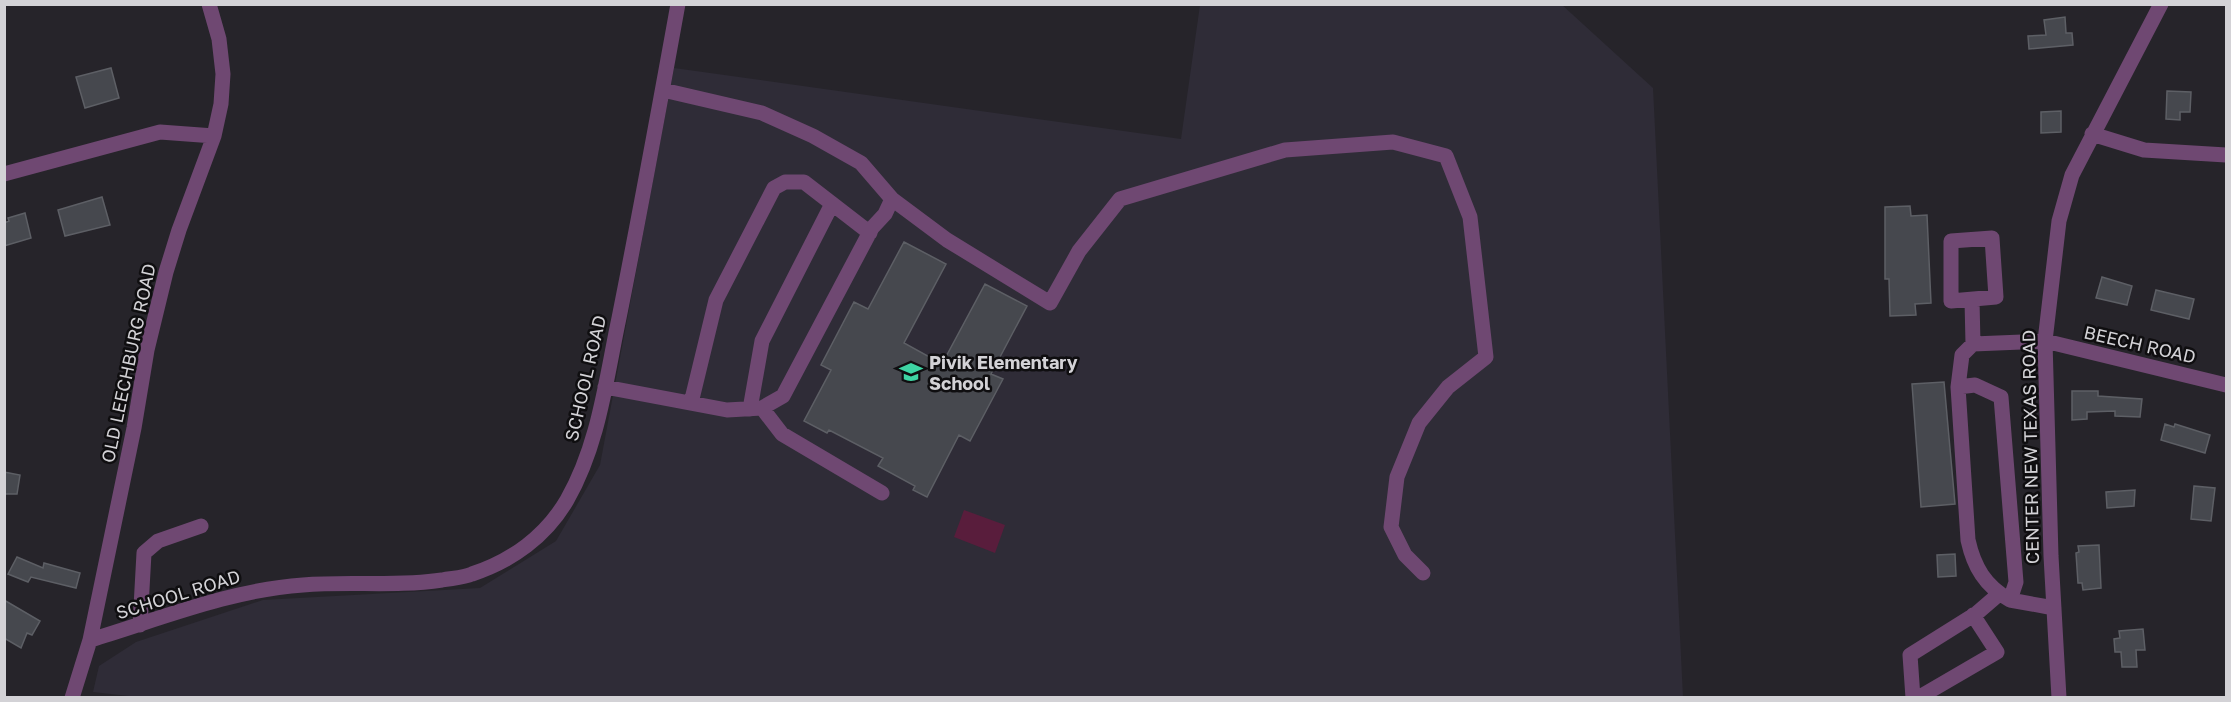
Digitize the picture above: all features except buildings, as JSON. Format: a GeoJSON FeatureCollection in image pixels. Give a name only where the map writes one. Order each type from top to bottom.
{"type":"FeatureCollection","features":[{"type":"Feature","properties":{"kind":"street","name":"OLD LEECHBURG ROAD"},"geometry":{"type":"LineString","coordinates":[[72,698],[90,640],[134,428],[147,350],[166,272],[214,136],[221,104],[223,74],[219,39],[209,4]]}},
{"type":"Feature","properties":{"kind":"street","name":"SCHOOL ROAD"},"geometry":{"type":"LineString","coordinates":[[90,640],[237,595],[264,589],[305,585],[421,583],[470,576],[526,548],[545,528],[566,501],[581,471],[595,432],[678,4]]}},
{"type":"Feature","properties":{"kind":"street","name":"CENTER NEW TEXAS ROAD"},"geometry":{"type":"LineString","coordinates":[[2059,698],[2045,341],[2059,220],[2072,175],[2161,4]]}},
{"type":"Feature","properties":{"kind":"street"},"geometry":{"type":"LineString","coordinates":[[663,90],[762,114],[813,136],[861,163],[892,199],[946,240],[1050,303],[1079,251],[1120,199],[1285,150],[1393,142],[1446,156],[1470,217],[1486,357],[1448,387],[1419,423],[1397,477],[1391,527],[1405,555],[1423,573]]}},
{"type":"Feature","properties":{"kind":"street"},"geometry":{"type":"LineString","coordinates":[[4,174],[160,132],[214,136]]}},
{"type":"Feature","properties":{"kind":"street"},"geometry":{"type":"LineString","coordinates":[[2092,134],[2144,150],[2226,155]]}},
{"type":"Feature","properties":{"kind":"street"},"geometry":{"type":"LineString","coordinates":[[691,403],[716,300],[774,188],[786,182],[804,182],[870,232]]}},
{"type":"Feature","properties":{"kind":"street"},"geometry":{"type":"LineString","coordinates":[[605,387],[727,410],[756,408],[783,396],[870,232],[885,214],[892,199]]}},
{"type":"Feature","properties":{"kind":"street"},"geometry":{"type":"LineString","coordinates":[[756,408],[762,341],[832,204]]}},
{"type":"Feature","properties":{"kind":"street"},"geometry":{"type":"LineString","coordinates":[[1992,238],[1996,297],[1972,300],[1951,301],[1951,242],[1992,238]]}},
{"type":"Feature","properties":{"kind":"street"},"geometry":{"type":"LineString","coordinates":[[1972,300],[1973,344],[1962,355],[1958,387],[1968,540],[1971,554],[1985,581],[2004,597],[2054,608]]}},
{"type":"Feature","properties":{"kind":"street","name":"BEECH ROAD"},"geometry":{"type":"LineString","coordinates":[[1973,344],[2045,341],[2226,385]]}},
{"type":"Feature","properties":{"kind":"street"},"geometry":{"type":"LineString","coordinates":[[1913,698],[1910,655],[2004,597],[2016,582],[2001,397],[1975,385],[1958,387]]}},
{"type":"Feature","properties":{"kind":"street"},"geometry":{"type":"LineString","coordinates":[[756,408],[782,434],[882,493]]}},
{"type":"Feature","properties":{"kind":"street"},"geometry":{"type":"LineString","coordinates":[[140,625],[144,553],[158,541],[201,526]]}},
{"type":"Feature","properties":{"kind":"street"},"geometry":{"type":"LineString","coordinates":[[1918,698],[1997,652],[1973,615]]}},
{"type":"Feature","properties":{"kind":"shaded area"},"geometry":{"type":"Polygon","coordinates":[[[1561,4],[1653,88],[1683,697],[146,698],[93,692],[99,666],[136,642],[263,600],[480,588],[556,541],[600,465],[674,68],[1181,139],[1200,5],[1561,4]]]}},
{"type":"Feature","properties":{"kind":"shaded area"},"geometry":{"type":"Polygon","coordinates":[[[964,510],[1005,525],[995,553],[954,537],[964,510]]]}},
{"type":"Feature","properties":{"kind":"place","name":"Pivik Elementary School"},"geometry":{"type":"Point","coordinates":[911,372]}}]}
